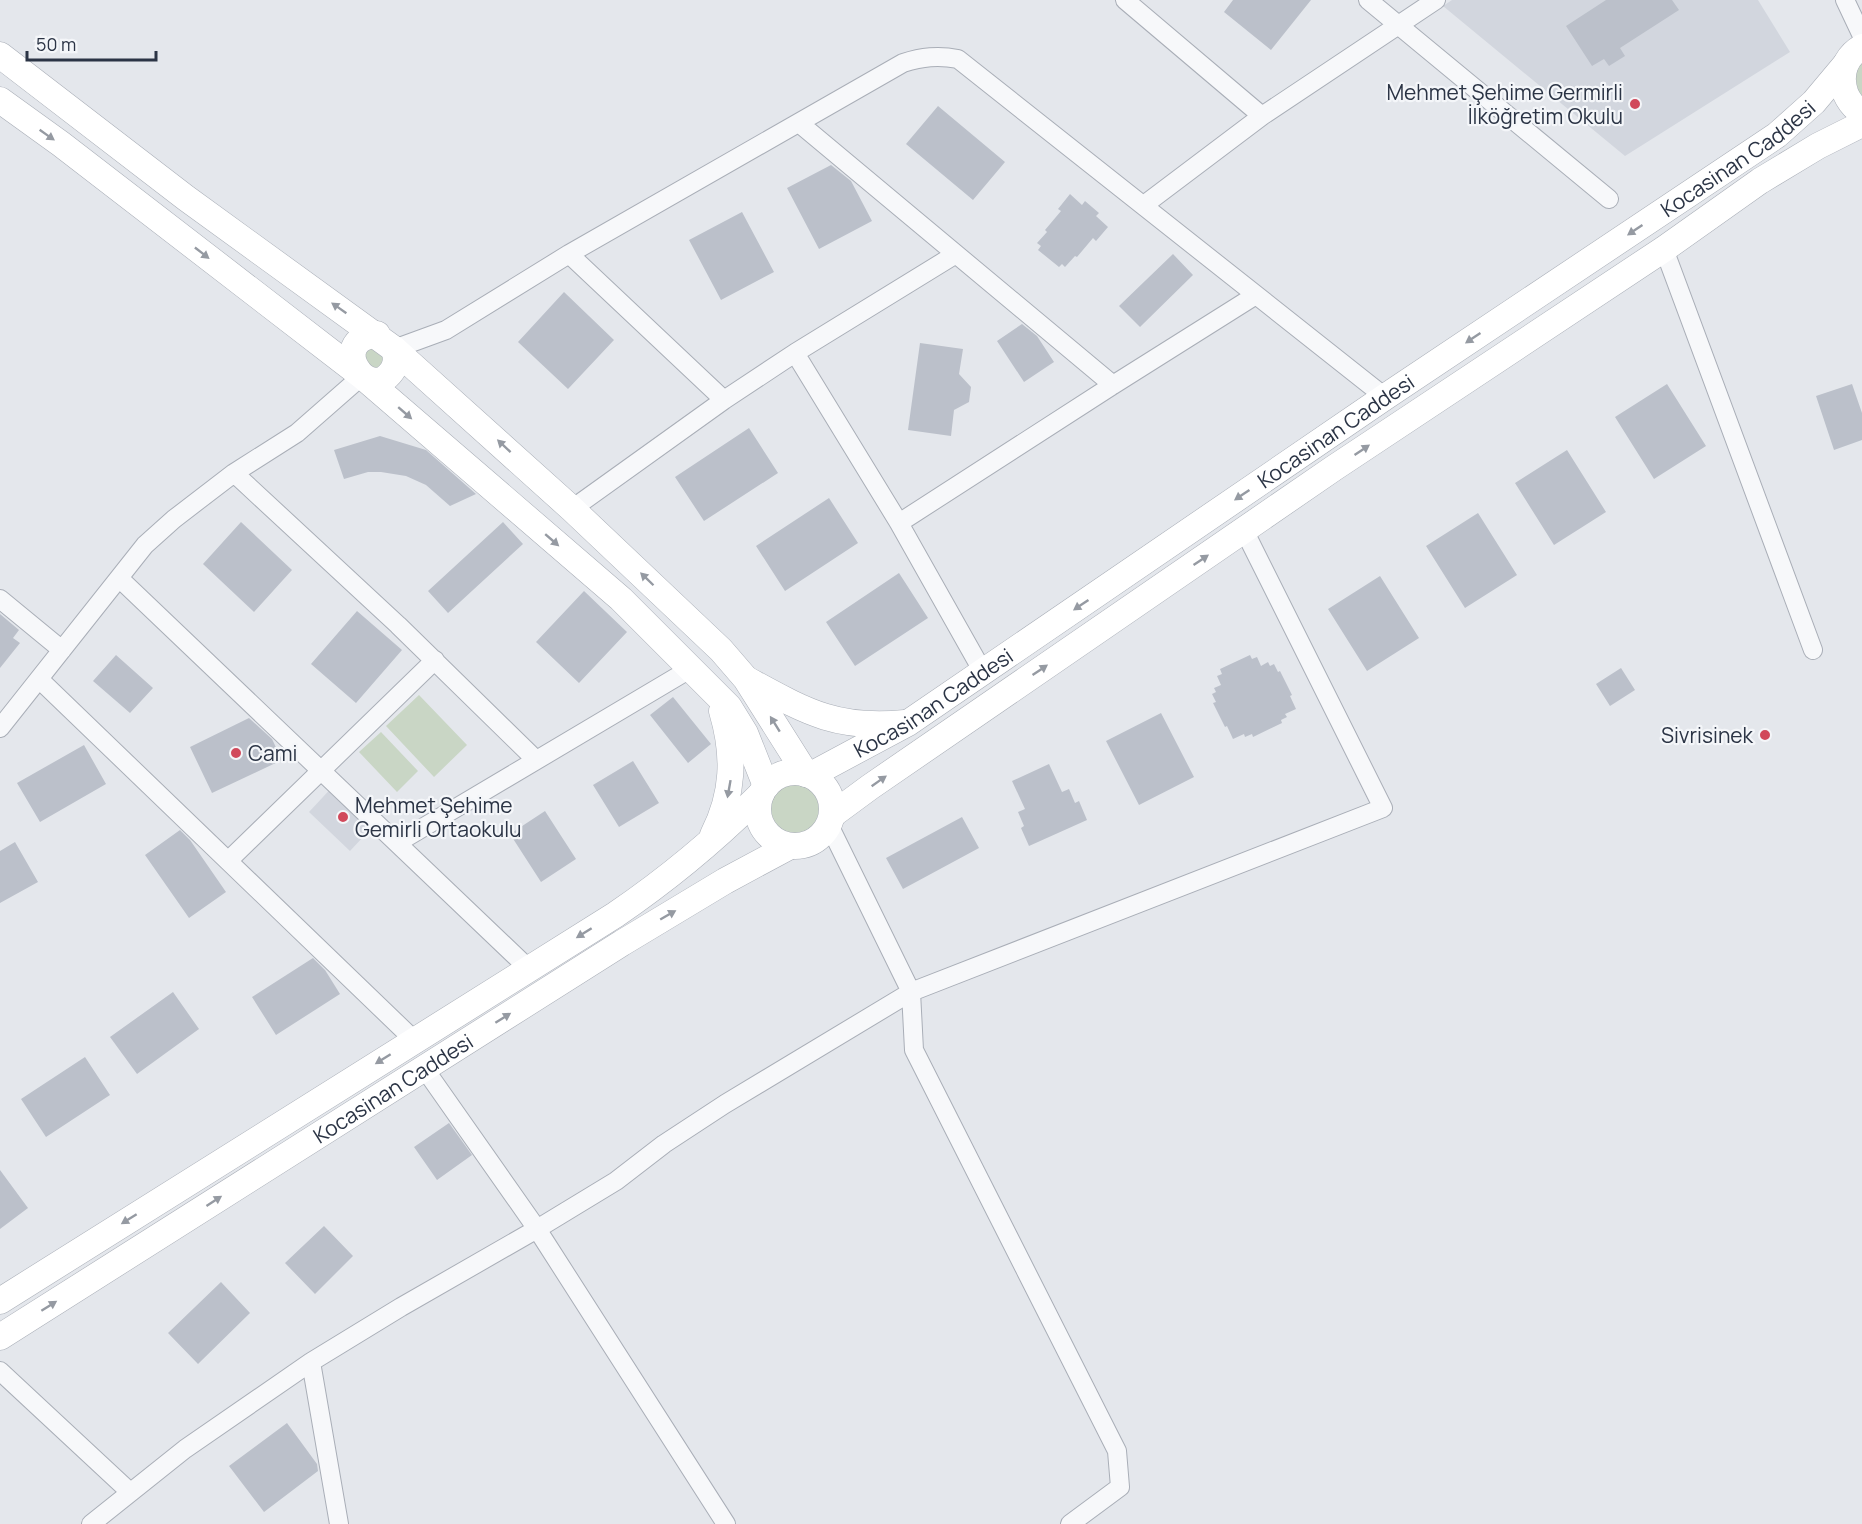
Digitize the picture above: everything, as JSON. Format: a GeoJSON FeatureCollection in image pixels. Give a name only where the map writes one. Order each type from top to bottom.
{"type":"FeatureCollection","features":[{"type":"Feature","properties":{"kind":"main road"},"geometry":{"type":"LineString","coordinates":[[0,55],[195,205],[385,341],[572,509],[721,650],[746,679],[808,775],[826,788],[830,796],[831,820],[824,833],[809,844],[790,846],[772,838],[760,823],[759,803],[764,790],[782,774],[792,772],[808,775]]}},
{"type":"Feature","properties":{"kind":"main road"},"geometry":{"type":"LineString","coordinates":[[1854,56],[1843,75],[1845,94],[1850,103],[1862,113]]}},
{"type":"Feature","properties":{"kind":"main road","name":"Kocasinan Caddesi"},"geometry":{"type":"LineString","coordinates":[[808,775],[908,723],[1385,397],[1776,135],[1814,102],[1854,56]]}},
{"type":"Feature","properties":{"kind":"main road"},"geometry":{"type":"LineString","coordinates":[[0,100],[61,144],[362,376],[621,599],[729,707],[745,733],[764,790]]}},
{"type":"Feature","properties":{"kind":"main road","name":"Kocasinan Caddesi"},"geometry":{"type":"LineString","coordinates":[[831,820],[879,780],[1244,530],[1790,162],[1862,124]]}},
{"type":"Feature","properties":{"kind":"main road"},"geometry":{"type":"LineString","coordinates":[[363,338],[385,341],[396,363],[389,375],[376,380],[362,376],[354,364],[354,350],[363,338]]}},
{"type":"Feature","properties":{"kind":"main road"},"geometry":{"type":"LineString","coordinates":[[746,679],[803,710],[836,721],[871,725],[908,723]]}},
{"type":"Feature","properties":{"kind":"main road"},"geometry":{"type":"LineString","coordinates":[[705,847],[714,834],[726,806],[731,777],[731,748],[727,729],[713,692]]}},
{"type":"Feature","properties":{"kind":"main road","name":"Kocasinan Caddesi"},"geometry":{"type":"LineString","coordinates":[[0,1301],[645,894],[705,847],[764,790]]}},
{"type":"Feature","properties":{"kind":"main road","name":"Kocasinan Caddesi"},"geometry":{"type":"LineString","coordinates":[[0,1337],[662,918],[790,846]]}},
{"type":"Feature","properties":{"kind":"street"},"geometry":{"type":"LineString","coordinates":[[1125,0],[1262,117]]}},
{"type":"Feature","properties":{"kind":"street"},"geometry":{"type":"LineString","coordinates":[[1368,0],[1609,199]]}},
{"type":"Feature","properties":{"kind":"street"},"geometry":{"type":"LineString","coordinates":[[1144,205],[1262,117],[1436,0]]}},
{"type":"Feature","properties":{"kind":"street"},"geometry":{"type":"LineString","coordinates":[[1845,0],[1862,36]]}},
{"type":"Feature","properties":{"kind":"street"},"geometry":{"type":"LineString","coordinates":[[385,341],[446,330],[569,254],[903,63],[928,57],[958,59],[1385,397]]}},
{"type":"Feature","properties":{"kind":"street"},"geometry":{"type":"LineString","coordinates":[[799,123],[1113,385]]}},
{"type":"Feature","properties":{"kind":"street"},"geometry":{"type":"LineString","coordinates":[[1664,249],[1813,650]]}},
{"type":"Feature","properties":{"kind":"street"},"geometry":{"type":"LineString","coordinates":[[569,254],[724,400]]}},
{"type":"Feature","properties":{"kind":"street"},"geometry":{"type":"LineString","coordinates":[[572,509],[724,400],[795,353],[956,254]]}},
{"type":"Feature","properties":{"kind":"street"},"geometry":{"type":"LineString","coordinates":[[899,523],[1256,295]]}},
{"type":"Feature","properties":{"kind":"street"},"geometry":{"type":"LineString","coordinates":[[795,353],[899,523],[983,672]]}},
{"type":"Feature","properties":{"kind":"street"},"geometry":{"type":"LineString","coordinates":[[0,728],[145,545],[174,519],[234,473],[297,433],[362,376]]}},
{"type":"Feature","properties":{"kind":"street"},"geometry":{"type":"LineString","coordinates":[[234,473],[435,660],[536,760]]}},
{"type":"Feature","properties":{"kind":"street"},"geometry":{"type":"LineString","coordinates":[[92,1524],[130,1492],[214,1429],[311,1362],[616,1181],[664,1144],[725,1104],[911,992],[1383,808],[1244,530]]}},
{"type":"Feature","properties":{"kind":"street"},"geometry":{"type":"LineString","coordinates":[[119,578],[528,968]]}},
{"type":"Feature","properties":{"kind":"street"},"geometry":{"type":"LineString","coordinates":[[0,599],[62,650]]}},
{"type":"Feature","properties":{"kind":"street"},"geometry":{"type":"LineString","coordinates":[[228,861],[435,660]]}},
{"type":"Feature","properties":{"kind":"street"},"geometry":{"type":"LineString","coordinates":[[397,843],[690,669]]}},
{"type":"Feature","properties":{"kind":"street"},"geometry":{"type":"LineString","coordinates":[[39,679],[414,1040]]}},
{"type":"Feature","properties":{"kind":"street"},"geometry":{"type":"LineString","coordinates":[[831,820],[911,992],[914,1050],[1117,1451],[1120,1487],[1070,1524]]}},
{"type":"Feature","properties":{"kind":"street"},"geometry":{"type":"LineString","coordinates":[[424,1068],[537,1229],[726,1524]]}},
{"type":"Feature","properties":{"kind":"street"},"geometry":{"type":"LineString","coordinates":[[311,1362],[339,1524]]}},
{"type":"Feature","properties":{"kind":"street"},"geometry":{"type":"LineString","coordinates":[[0,1371],[130,1492]]}},
{"type":"Feature","properties":{"kind":"shaded area","name":"Mehmet Şehime Germirli İlköğretim Okulu"},"geometry":{"type":"Polygon","coordinates":[[[1452,0],[1758,0],[1790,52],[1625,156],[1443,6],[1452,0]]]}},
{"type":"Feature","properties":{"kind":"shaded area","name":"Mehmet Şehime Gemirli Ortaokulu"},"geometry":{"type":"Polygon","coordinates":[[[336,783],[377,822],[350,851],[309,812],[336,783]]]}},
{"type":"Feature","properties":{"kind":"green space"},"geometry":{"type":"Polygon","coordinates":[[[1862,57],[1862,103],[1857,98],[1853,69],[1862,57]]]}},
{"type":"Feature","properties":{"kind":"green space"},"geometry":{"type":"Polygon","coordinates":[[[370,347],[388,352],[376,375],[362,354],[370,347]]]}},
{"type":"Feature","properties":{"kind":"green space"},"geometry":{"type":"Polygon","coordinates":[[[419,695],[467,745],[434,777],[386,726],[419,695]]]}},
{"type":"Feature","properties":{"kind":"green space"},"geometry":{"type":"Polygon","coordinates":[[[381,732],[418,771],[397,792],[359,752],[381,732]]]}},
{"type":"Feature","properties":{"kind":"green space"},"geometry":{"type":"Polygon","coordinates":[[[795,781],[810,786],[818,794],[823,809],[818,824],[810,832],[795,837],[780,832],[772,824],[767,809],[772,794],[780,786],[795,781]]]}},
{"type":"Feature","properties":{"kind":"building"},"geometry":{"type":"Polygon","coordinates":[[[1233,0],[1311,0],[1271,50],[1224,12],[1233,0]]]}},
{"type":"Feature","properties":{"kind":"building"},"geometry":{"type":"Polygon","coordinates":[[[1606,0],[1672,0],[1679,10],[1620,48],[1625,56],[1609,66],[1604,59],[1592,66],[1566,26],[1606,0]]]}},
{"type":"Feature","properties":{"kind":"building"},"geometry":{"type":"Polygon","coordinates":[[[938,106],[1005,162],[973,200],[906,144],[938,106]]]}},
{"type":"Feature","properties":{"kind":"building"},"geometry":{"type":"Polygon","coordinates":[[[831,165],[851,181],[872,221],[819,249],[787,188],[831,165]]]}},
{"type":"Feature","properties":{"kind":"building"},"geometry":{"type":"Polygon","coordinates":[[[1070,194],[1082,205],[1085,201],[1099,213],[1096,216],[1108,227],[1096,241],[1093,238],[1065,267],[1062,264],[1059,267],[1038,250],[1041,246],[1037,243],[1047,232],[1045,230],[1061,211],[1058,209],[1070,194]]]}},
{"type":"Feature","properties":{"kind":"building"},"geometry":{"type":"Polygon","coordinates":[[[742,212],[774,272],[721,300],[689,240],[742,212]]]}},
{"type":"Feature","properties":{"kind":"building"},"geometry":{"type":"Polygon","coordinates":[[[1173,254],[1193,275],[1140,327],[1119,306],[1173,254]]]}},
{"type":"Feature","properties":{"kind":"building"},"geometry":{"type":"Polygon","coordinates":[[[564,292],[614,340],[568,389],[518,342],[564,292]]]}},
{"type":"Feature","properties":{"kind":"building"},"geometry":{"type":"Polygon","coordinates":[[[1022,324],[1037,336],[1054,362],[1024,382],[997,341],[1022,324]]]}},
{"type":"Feature","properties":{"kind":"building"},"geometry":{"type":"Polygon","coordinates":[[[920,343],[963,349],[959,374],[971,387],[969,402],[954,410],[951,436],[908,430],[920,343]]]}},
{"type":"Feature","properties":{"kind":"building"},"geometry":{"type":"Polygon","coordinates":[[[1667,384],[1706,446],[1654,479],[1615,417],[1667,384]]]}},
{"type":"Feature","properties":{"kind":"building"},"geometry":{"type":"Polygon","coordinates":[[[1852,384],[1862,413],[1862,440],[1834,450],[1816,396],[1852,384]]]}},
{"type":"Feature","properties":{"kind":"building"},"geometry":{"type":"Polygon","coordinates":[[[749,428],[778,473],[704,521],[675,477],[749,428]]]}},
{"type":"Feature","properties":{"kind":"building"},"geometry":{"type":"Polygon","coordinates":[[[380,436],[426,450],[476,494],[450,506],[426,485],[406,476],[368,472],[344,479],[334,450],[380,436]]]}},
{"type":"Feature","properties":{"kind":"building"},"geometry":{"type":"Polygon","coordinates":[[[1567,450],[1606,512],[1554,545],[1515,483],[1567,450]]]}},
{"type":"Feature","properties":{"kind":"building"},"geometry":{"type":"Polygon","coordinates":[[[829,498],[858,543],[785,591],[756,546],[829,498]]]}},
{"type":"Feature","properties":{"kind":"building"},"geometry":{"type":"Polygon","coordinates":[[[1478,513],[1517,575],[1465,608],[1426,546],[1478,513]]]}},
{"type":"Feature","properties":{"kind":"building"},"geometry":{"type":"Polygon","coordinates":[[[241,522],[292,570],[254,612],[203,564],[241,522]]]}},
{"type":"Feature","properties":{"kind":"building"},"geometry":{"type":"Polygon","coordinates":[[[503,522],[523,544],[448,613],[428,591],[503,522]]]}},
{"type":"Feature","properties":{"kind":"building"},"geometry":{"type":"Polygon","coordinates":[[[899,573],[928,618],[855,666],[826,622],[899,573]]]}},
{"type":"Feature","properties":{"kind":"building"},"geometry":{"type":"Polygon","coordinates":[[[1380,576],[1419,638],[1367,671],[1328,609],[1380,576]]]}},
{"type":"Feature","properties":{"kind":"building"},"geometry":{"type":"Polygon","coordinates":[[[584,591],[627,632],[579,683],[536,642],[584,591]]]}},
{"type":"Feature","properties":{"kind":"building"},"geometry":{"type":"Polygon","coordinates":[[[357,611],[402,650],[356,703],[311,664],[357,611]]]}},
{"type":"Feature","properties":{"kind":"building"},"geometry":{"type":"Polygon","coordinates":[[[0,614],[19,630],[13,638],[20,643],[0,668],[0,614]]]}},
{"type":"Feature","properties":{"kind":"building"},"geometry":{"type":"Polygon","coordinates":[[[116,655],[153,688],[130,713],[93,681],[116,655]]]}},
{"type":"Feature","properties":{"kind":"building"},"geometry":{"type":"Polygon","coordinates":[[[1250,655],[1252,659],[1257,657],[1261,666],[1268,662],[1270,666],[1274,664],[1278,672],[1280,671],[1296,709],[1285,714],[1287,717],[1281,720],[1282,723],[1253,737],[1252,734],[1245,737],[1244,734],[1233,739],[1213,703],[1216,702],[1212,694],[1216,692],[1214,688],[1221,685],[1217,676],[1222,674],[1220,669],[1250,655]]]}},
{"type":"Feature","properties":{"kind":"building"},"geometry":{"type":"Polygon","coordinates":[[[1621,668],[1635,690],[1610,706],[1596,684],[1621,668]]]}},
{"type":"Feature","properties":{"kind":"building"},"geometry":{"type":"Polygon","coordinates":[[[673,697],[711,744],[688,763],[650,715],[673,697]]]}},
{"type":"Feature","properties":{"kind":"building"},"geometry":{"type":"Polygon","coordinates":[[[1161,713],[1194,777],[1139,805],[1106,741],[1161,713]]]}},
{"type":"Feature","properties":{"kind":"building","name":"Cami"},"geometry":{"type":"Polygon","coordinates":[[[249,718],[272,739],[282,760],[212,793],[190,747],[249,718]]]}},
{"type":"Feature","properties":{"kind":"building"},"geometry":{"type":"Polygon","coordinates":[[[84,745],[106,784],[40,822],[17,783],[84,745]]]}},
{"type":"Feature","properties":{"kind":"building"},"geometry":{"type":"Polygon","coordinates":[[[633,761],[659,803],[619,827],[593,785],[633,761]]]}},
{"type":"Feature","properties":{"kind":"building"},"geometry":{"type":"Polygon","coordinates":[[[1049,764],[1062,792],[1069,789],[1075,803],[1079,801],[1087,820],[1029,846],[1021,828],[1024,826],[1018,812],[1025,809],[1012,781],[1049,764]]]}},
{"type":"Feature","properties":{"kind":"building"},"geometry":{"type":"Polygon","coordinates":[[[545,811],[576,859],[541,882],[510,834],[545,811]]]}},
{"type":"Feature","properties":{"kind":"building"},"geometry":{"type":"Polygon","coordinates":[[[962,817],[979,848],[903,889],[886,858],[962,817]]]}},
{"type":"Feature","properties":{"kind":"building"},"geometry":{"type":"Polygon","coordinates":[[[180,830],[190,840],[226,892],[189,918],[145,855],[180,830]]]}},
{"type":"Feature","properties":{"kind":"building"},"geometry":{"type":"Polygon","coordinates":[[[15,842],[38,882],[0,903],[0,851],[15,842]]]}},
{"type":"Feature","properties":{"kind":"building"},"geometry":{"type":"Polygon","coordinates":[[[313,958],[325,970],[340,994],[276,1035],[252,997],[313,958]]]}},
{"type":"Feature","properties":{"kind":"building"},"geometry":{"type":"Polygon","coordinates":[[[173,992],[199,1029],[137,1074],[110,1037],[173,992]]]}},
{"type":"Feature","properties":{"kind":"building"},"geometry":{"type":"Polygon","coordinates":[[[85,1057],[110,1095],[46,1137],[21,1099],[85,1057]]]}},
{"type":"Feature","properties":{"kind":"building"},"geometry":{"type":"Polygon","coordinates":[[[449,1123],[472,1155],[437,1180],[414,1147],[449,1123]]]}},
{"type":"Feature","properties":{"kind":"building"},"geometry":{"type":"Polygon","coordinates":[[[0,1170],[28,1208],[0,1229],[0,1170]]]}},
{"type":"Feature","properties":{"kind":"building"},"geometry":{"type":"Polygon","coordinates":[[[324,1226],[353,1256],[315,1294],[285,1263],[324,1226]]]}},
{"type":"Feature","properties":{"kind":"building"},"geometry":{"type":"Polygon","coordinates":[[[221,1282],[250,1313],[198,1364],[168,1333],[221,1282]]]}},
{"type":"Feature","properties":{"kind":"building"},"geometry":{"type":"Polygon","coordinates":[[[287,1423],[317,1464],[318,1471],[264,1512],[229,1466],[287,1423]]]}},
{"type":"Feature","properties":{"kind":"place","name":"Mehmet Şehime Germirli İlköğretim Okulu"},"geometry":{"type":"Point","coordinates":[1635,104]}},
{"type":"Feature","properties":{"kind":"place","name":"Sivrisinek"},"geometry":{"type":"Point","coordinates":[1765,735]}},
{"type":"Feature","properties":{"kind":"place","name":"Cami"},"geometry":{"type":"Point","coordinates":[236,753]}},
{"type":"Feature","properties":{"kind":"place","name":"Mehmet Şehime Gemirli Ortaokulu"},"geometry":{"type":"Point","coordinates":[343,817]}}]}
